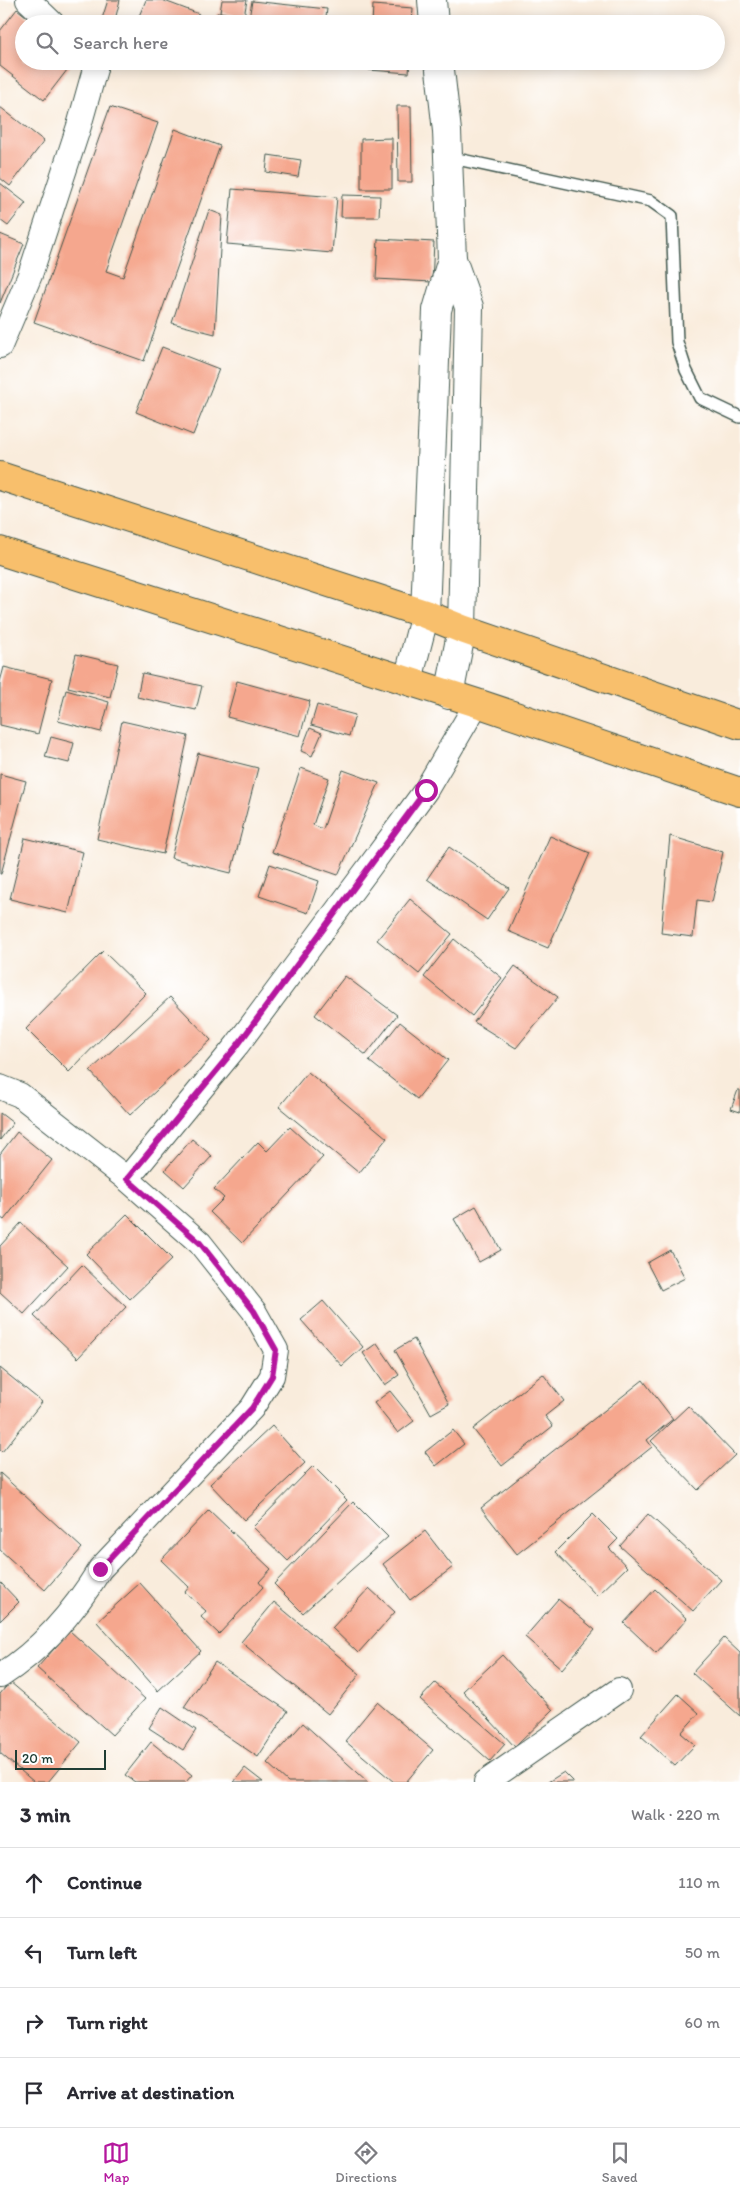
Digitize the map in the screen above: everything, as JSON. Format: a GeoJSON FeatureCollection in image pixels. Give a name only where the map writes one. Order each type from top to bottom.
{"type":"FeatureCollection","features":[{"type":"Feature","properties":{"kind":"highway"},"geometry":{"type":"LineString","coordinates":[[0,476],[425,614],[462,629],[740,725]]}},
{"type":"Feature","properties":{"kind":"highway"},"geometry":{"type":"LineString","coordinates":[[0,551],[408,680],[740,792]]}},
{"type":"Feature","properties":{"kind":"street"},"geometry":{"type":"LineString","coordinates":[[28,0],[44,15]]}},
{"type":"Feature","properties":{"kind":"street"},"geometry":{"type":"LineString","coordinates":[[432,0],[433,15]]}},
{"type":"Feature","properties":{"kind":"street"},"geometry":{"type":"LineString","coordinates":[[0,346],[30,275],[80,126],[95,70]]}},
{"type":"Feature","properties":{"kind":"street"},"geometry":{"type":"LineString","coordinates":[[439,70],[448,157],[452,259],[469,307],[462,629],[449,695]]}},
{"type":"Feature","properties":{"kind":"street"},"geometry":{"type":"LineString","coordinates":[[408,680],[425,614],[437,310],[452,259]]}},
{"type":"Feature","properties":{"kind":"street"},"geometry":{"type":"LineString","coordinates":[[127,1179],[237,1046],[368,869],[426,790],[478,703]]}},
{"type":"Feature","properties":{"kind":"street"},"geometry":{"type":"LineString","coordinates":[[0,1087],[20,1095],[127,1179],[200,1243],[254,1311],[276,1350],[272,1376],[252,1408],[100,1569],[81,1600],[21,1663],[0,1676]]}},
{"type":"Feature","properties":{"kind":"street"},"geometry":{"type":"LineString","coordinates":[[486,1782],[620,1690]]}},
{"type":"Feature","properties":{"kind":"lane"},"geometry":{"type":"LineString","coordinates":[[448,157],[652,201],[672,216],[677,342],[686,370],[700,398],[740,417]]}},
{"type":"Feature","properties":{"kind":"building"},"geometry":{"type":"Polygon","coordinates":[[[108,0],[120,0],[116,15],[103,15],[108,0]]]}},
{"type":"Feature","properties":{"kind":"building"},"geometry":{"type":"Polygon","coordinates":[[[146,0],[162,0],[199,14],[199,15],[139,15],[146,0]]]}},
{"type":"Feature","properties":{"kind":"building"},"geometry":{"type":"Polygon","coordinates":[[[222,0],[247,0],[244,15],[220,12],[222,0]]]}},
{"type":"Feature","properties":{"kind":"building"},"geometry":{"type":"Polygon","coordinates":[[[252,1],[327,9],[326,15],[250,15],[252,1]]]}},
{"type":"Feature","properties":{"kind":"building"},"geometry":{"type":"Polygon","coordinates":[[[373,5],[413,8],[413,15],[372,15],[373,5]]]}},
{"type":"Feature","properties":{"kind":"building"},"geometry":{"type":"Polygon","coordinates":[[[17,9],[25,15],[15,15],[15,70],[67,70],[44,100],[0,66],[0,31],[17,9]]]}},
{"type":"Feature","properties":{"kind":"building"},"geometry":{"type":"Polygon","coordinates":[[[369,70],[409,70],[409,73],[369,70]]]}},
{"type":"Feature","properties":{"kind":"building"},"geometry":{"type":"Polygon","coordinates":[[[397,106],[411,106],[412,182],[398,182],[397,106]]]}},
{"type":"Feature","properties":{"kind":"building"},"geometry":{"type":"Polygon","coordinates":[[[0,107],[44,141],[10,186],[0,178],[0,107]]]}},
{"type":"Feature","properties":{"kind":"building"},"geometry":{"type":"Polygon","coordinates":[[[110,107],[158,123],[106,271],[123,277],[175,129],[220,146],[144,361],[34,322],[110,107]]]}},
{"type":"Feature","properties":{"kind":"building"},"geometry":{"type":"Polygon","coordinates":[[[392,138],[392,189],[361,189],[361,139],[392,138]]]}},
{"type":"Feature","properties":{"kind":"building"},"geometry":{"type":"Polygon","coordinates":[[[268,155],[301,160],[298,177],[266,172],[268,155]]]}},
{"type":"Feature","properties":{"kind":"building"},"geometry":{"type":"Polygon","coordinates":[[[0,183],[26,203],[8,226],[0,220],[0,183]]]}},
{"type":"Feature","properties":{"kind":"building"},"geometry":{"type":"Polygon","coordinates":[[[232,189],[337,197],[332,253],[227,244],[232,189]]]}},
{"type":"Feature","properties":{"kind":"building"},"geometry":{"type":"Polygon","coordinates":[[[342,195],[380,196],[379,217],[341,217],[342,195]]]}},
{"type":"Feature","properties":{"kind":"building"},"geometry":{"type":"Polygon","coordinates":[[[209,210],[222,215],[215,334],[172,323],[209,210]]]}},
{"type":"Feature","properties":{"kind":"building"},"geometry":{"type":"Polygon","coordinates":[[[0,234],[24,244],[0,303],[0,234]]]}},
{"type":"Feature","properties":{"kind":"building"},"geometry":{"type":"Polygon","coordinates":[[[378,239],[434,242],[432,282],[376,279],[378,239]]]}},
{"type":"Feature","properties":{"kind":"building"},"geometry":{"type":"Polygon","coordinates":[[[162,347],[219,369],[193,435],[136,412],[162,347]]]}},
{"type":"Feature","properties":{"kind":"building"},"geometry":{"type":"Polygon","coordinates":[[[76,654],[118,664],[110,697],[68,687],[76,654]]]}},
{"type":"Feature","properties":{"kind":"building"},"geometry":{"type":"Polygon","coordinates":[[[4,667],[52,679],[38,734],[0,725],[0,682],[4,667]]]}},
{"type":"Feature","properties":{"kind":"building"},"geometry":{"type":"Polygon","coordinates":[[[142,673],[202,686],[196,710],[137,697],[142,673]]]}},
{"type":"Feature","properties":{"kind":"building"},"geometry":{"type":"Polygon","coordinates":[[[237,681],[310,701],[300,736],[227,717],[237,681]]]}},
{"type":"Feature","properties":{"kind":"building"},"geometry":{"type":"Polygon","coordinates":[[[66,690],[109,702],[101,732],[58,721],[66,690]]]}},
{"type":"Feature","properties":{"kind":"building"},"geometry":{"type":"Polygon","coordinates":[[[317,705],[355,715],[349,736],[311,725],[317,705]]]}},
{"type":"Feature","properties":{"kind":"building"},"geometry":{"type":"Polygon","coordinates":[[[122,721],[188,736],[163,854],[97,839],[122,721]]]}},
{"type":"Feature","properties":{"kind":"building"},"geometry":{"type":"Polygon","coordinates":[[[310,728],[322,733],[312,756],[301,751],[310,728]]]}},
{"type":"Feature","properties":{"kind":"building"},"geometry":{"type":"Polygon","coordinates":[[[51,737],[74,743],[69,763],[45,757],[51,737]]]}},
{"type":"Feature","properties":{"kind":"building"},"geometry":{"type":"Polygon","coordinates":[[[198,753],[258,768],[231,873],[171,858],[198,753]]]}},
{"type":"Feature","properties":{"kind":"building"},"geometry":{"type":"Polygon","coordinates":[[[301,768],[329,778],[313,825],[323,829],[343,770],[379,783],[338,875],[272,852],[301,768]]]}},
{"type":"Feature","properties":{"kind":"building"},"geometry":{"type":"Polygon","coordinates":[[[0,774],[26,781],[1,874],[0,874],[0,774]]]}},
{"type":"Feature","properties":{"kind":"building"},"geometry":{"type":"Polygon","coordinates":[[[550,836],[590,853],[548,948],[508,931],[550,836]]]}},
{"type":"Feature","properties":{"kind":"building"},"geometry":{"type":"Polygon","coordinates":[[[670,836],[723,852],[712,902],[697,900],[693,937],[661,933],[670,836]]]}},
{"type":"Feature","properties":{"kind":"building"},"geometry":{"type":"Polygon","coordinates":[[[25,838],[83,852],[68,913],[10,899],[25,838]]]}},
{"type":"Feature","properties":{"kind":"building"},"geometry":{"type":"Polygon","coordinates":[[[449,847],[509,888],[487,920],[427,879],[449,847]]]}},
{"type":"Feature","properties":{"kind":"building"},"geometry":{"type":"Polygon","coordinates":[[[270,864],[319,881],[308,913],[259,896],[270,864]]]}},
{"type":"Feature","properties":{"kind":"building"},"geometry":{"type":"Polygon","coordinates":[[[410,899],[452,934],[419,974],[377,940],[410,899]]]}},
{"type":"Feature","properties":{"kind":"building"},"geometry":{"type":"Polygon","coordinates":[[[454,939],[502,978],[472,1016],[424,977],[454,939]]]}},
{"type":"Feature","properties":{"kind":"building"},"geometry":{"type":"Polygon","coordinates":[[[103,951],[146,993],[69,1072],[26,1029],[103,951]]]}},
{"type":"Feature","properties":{"kind":"building"},"geometry":{"type":"Polygon","coordinates":[[[515,966],[558,997],[516,1048],[474,1022],[515,966]]]}},
{"type":"Feature","properties":{"kind":"building"},"geometry":{"type":"Polygon","coordinates":[[[345,976],[397,1015],[366,1055],[315,1015],[345,976]]]}},
{"type":"Feature","properties":{"kind":"building"},"geometry":{"type":"Polygon","coordinates":[[[170,997],[211,1040],[130,1115],[90,1071],[170,997]]]}},
{"type":"Feature","properties":{"kind":"building"},"geometry":{"type":"Polygon","coordinates":[[[400,1022],[448,1060],[417,1099],[369,1061],[400,1022]]]}},
{"type":"Feature","properties":{"kind":"building"},"geometry":{"type":"Polygon","coordinates":[[[308,1072],[387,1138],[359,1173],[279,1107],[308,1072]]]}},
{"type":"Feature","properties":{"kind":"building"},"geometry":{"type":"Polygon","coordinates":[[[738,1090],[740,1090],[740,1112],[731,1109],[738,1090]]]}},
{"type":"Feature","properties":{"kind":"building"},"geometry":{"type":"Polygon","coordinates":[[[0,1113],[13,1123],[0,1140],[0,1113]]]}},
{"type":"Feature","properties":{"kind":"building"},"geometry":{"type":"Polygon","coordinates":[[[290,1127],[323,1157],[242,1243],[210,1212],[224,1198],[214,1189],[258,1142],[267,1151],[290,1127]]]}},
{"type":"Feature","properties":{"kind":"building"},"geometry":{"type":"Polygon","coordinates":[[[17,1132],[52,1160],[4,1220],[0,1217],[0,1154],[17,1132]]]}},
{"type":"Feature","properties":{"kind":"building"},"geometry":{"type":"Polygon","coordinates":[[[192,1139],[212,1156],[184,1187],[165,1170],[192,1139]]]}},
{"type":"Feature","properties":{"kind":"building"},"geometry":{"type":"Polygon","coordinates":[[[476,1206],[501,1250],[479,1262],[454,1219],[476,1206]]]}},
{"type":"Feature","properties":{"kind":"building"},"geometry":{"type":"Polygon","coordinates":[[[127,1214],[172,1259],[130,1299],[86,1254],[127,1214]]]}},
{"type":"Feature","properties":{"kind":"building"},"geometry":{"type":"Polygon","coordinates":[[[21,1223],[68,1266],[24,1314],[0,1292],[0,1246],[21,1223]]]}},
{"type":"Feature","properties":{"kind":"building"},"geometry":{"type":"Polygon","coordinates":[[[670,1250],[685,1278],[661,1290],[647,1263],[670,1250]]]}},
{"type":"Feature","properties":{"kind":"building"},"geometry":{"type":"Polygon","coordinates":[[[82,1265],[126,1307],[78,1358],[34,1316],[82,1265]]]}},
{"type":"Feature","properties":{"kind":"building"},"geometry":{"type":"Polygon","coordinates":[[[323,1301],[363,1347],[342,1366],[301,1320],[323,1301]]]}},
{"type":"Feature","properties":{"kind":"building"},"geometry":{"type":"Polygon","coordinates":[[[414,1339],[449,1404],[431,1414],[395,1350],[414,1339]]]}},
{"type":"Feature","properties":{"kind":"building"},"geometry":{"type":"Polygon","coordinates":[[[377,1343],[399,1375],[385,1385],[363,1353],[377,1343]]]}},
{"type":"Feature","properties":{"kind":"building"},"geometry":{"type":"Polygon","coordinates":[[[0,1368],[42,1402],[2,1452],[0,1450],[0,1368]]]}},
{"type":"Feature","properties":{"kind":"building"},"geometry":{"type":"Polygon","coordinates":[[[543,1374],[564,1401],[545,1416],[553,1426],[502,1466],[473,1429],[543,1374]]]}},
{"type":"Feature","properties":{"kind":"building"},"geometry":{"type":"Polygon","coordinates":[[[643,1380],[673,1419],[647,1440],[652,1447],[517,1554],[481,1508],[643,1380]]]}},
{"type":"Feature","properties":{"kind":"building"},"geometry":{"type":"Polygon","coordinates":[[[390,1391],[414,1421],[398,1433],[374,1403],[390,1391]]]}},
{"type":"Feature","properties":{"kind":"building"},"geometry":{"type":"Polygon","coordinates":[[[688,1406],[735,1455],[698,1490],[651,1441],[688,1406]]]}},
{"type":"Feature","properties":{"kind":"building"},"geometry":{"type":"Polygon","coordinates":[[[272,1426],[305,1463],[244,1520],[210,1484],[272,1426]]]}},
{"type":"Feature","properties":{"kind":"building"},"geometry":{"type":"Polygon","coordinates":[[[453,1430],[464,1444],[436,1466],[425,1452],[453,1430]]]}},
{"type":"Feature","properties":{"kind":"building"},"geometry":{"type":"Polygon","coordinates":[[[313,1466],[347,1500],[288,1561],[253,1527],[313,1466]]]}},
{"type":"Feature","properties":{"kind":"building"},"geometry":{"type":"Polygon","coordinates":[[[0,1473],[82,1548],[45,1590],[0,1550],[0,1473]]]}},
{"type":"Feature","properties":{"kind":"building"},"geometry":{"type":"Polygon","coordinates":[[[353,1502],[388,1537],[303,1613],[274,1584],[353,1502]]]}},
{"type":"Feature","properties":{"kind":"building"},"geometry":{"type":"Polygon","coordinates":[[[209,1510],[271,1569],[259,1582],[263,1587],[219,1634],[201,1617],[206,1611],[185,1592],[189,1587],[161,1560],[209,1510]]]}},
{"type":"Feature","properties":{"kind":"building"},"geometry":{"type":"Polygon","coordinates":[[[593,1514],[618,1539],[609,1548],[627,1567],[597,1596],[555,1552],[593,1514]]]}},
{"type":"Feature","properties":{"kind":"building"},"geometry":{"type":"Polygon","coordinates":[[[648,1514],[721,1580],[693,1611],[620,1546],[648,1514]]]}},
{"type":"Feature","properties":{"kind":"building"},"geometry":{"type":"Polygon","coordinates":[[[425,1531],[453,1567],[410,1600],[383,1564],[425,1531]]]}},
{"type":"Feature","properties":{"kind":"building"},"geometry":{"type":"Polygon","coordinates":[[[0,1582],[19,1602],[0,1621],[0,1582]]]}},
{"type":"Feature","properties":{"kind":"building"},"geometry":{"type":"Polygon","coordinates":[[[140,1583],[201,1651],[158,1691],[97,1622],[140,1583]]]}},
{"type":"Feature","properties":{"kind":"building"},"geometry":{"type":"Polygon","coordinates":[[[369,1588],[395,1612],[358,1653],[332,1628],[369,1588]]]}},
{"type":"Feature","properties":{"kind":"building"},"geometry":{"type":"Polygon","coordinates":[[[655,1589],[687,1619],[656,1653],[624,1623],[655,1589]]]}},
{"type":"Feature","properties":{"kind":"building"},"geometry":{"type":"Polygon","coordinates":[[[558,1599],[595,1630],[562,1669],[525,1637],[558,1599]]]}},
{"type":"Feature","properties":{"kind":"building"},"geometry":{"type":"Polygon","coordinates":[[[274,1602],[360,1674],[328,1714],[241,1642],[274,1602]]]}},
{"type":"Feature","properties":{"kind":"building"},"geometry":{"type":"Polygon","coordinates":[[[70,1631],[145,1699],[112,1735],[37,1668],[70,1631]]]}},
{"type":"Feature","properties":{"kind":"building"},"geometry":{"type":"Polygon","coordinates":[[[724,1638],[740,1653],[740,1716],[692,1673],[724,1638]]]}},
{"type":"Feature","properties":{"kind":"building"},"geometry":{"type":"Polygon","coordinates":[[[502,1655],[553,1710],[515,1747],[463,1691],[502,1655]]]}},
{"type":"Feature","properties":{"kind":"building"},"geometry":{"type":"Polygon","coordinates":[[[215,1662],[288,1711],[258,1757],[184,1707],[215,1662]]]}},
{"type":"Feature","properties":{"kind":"building"},"geometry":{"type":"Polygon","coordinates":[[[10,1682],[81,1742],[48,1782],[34,1782],[0,1753],[0,1694],[10,1682]]]}},
{"type":"Feature","properties":{"kind":"building"},"geometry":{"type":"Polygon","coordinates":[[[435,1683],[505,1744],[490,1761],[420,1699],[435,1683]]]}},
{"type":"Feature","properties":{"kind":"building"},"geometry":{"type":"Polygon","coordinates":[[[678,1694],[699,1713],[681,1733],[695,1745],[675,1766],[641,1736],[678,1694]]]}},
{"type":"Feature","properties":{"kind":"building"},"geometry":{"type":"Polygon","coordinates":[[[377,1702],[433,1750],[406,1782],[394,1782],[345,1741],[377,1702]]]}},
{"type":"Feature","properties":{"kind":"building"},"geometry":{"type":"Polygon","coordinates":[[[162,1707],[196,1730],[183,1750],[149,1728],[162,1707]]]}},
{"type":"Feature","properties":{"kind":"building"},"geometry":{"type":"Polygon","coordinates":[[[303,1723],[368,1782],[288,1782],[267,1763],[303,1723]]]}},
{"type":"Feature","properties":{"kind":"building"},"geometry":{"type":"Polygon","coordinates":[[[151,1742],[192,1775],[186,1782],[135,1782],[125,1775],[151,1742]]]}},
{"type":"Feature","properties":{"kind":"building"},"geometry":{"type":"Polygon","coordinates":[[[245,1768],[263,1782],[234,1782],[245,1768]]]}},
{"type":"Feature","properties":{"kind":"building"},"geometry":{"type":"Polygon","coordinates":[[[564,1772],[574,1782],[548,1782],[564,1772]]]}},
{"type":"Feature","properties":{"kind":"route"},"geometry":{"type":"LineString","coordinates":[[100,1569],[252,1408],[272,1376],[276,1350],[254,1311],[200,1243],[127,1179],[237,1046],[426,790]]}}]}
